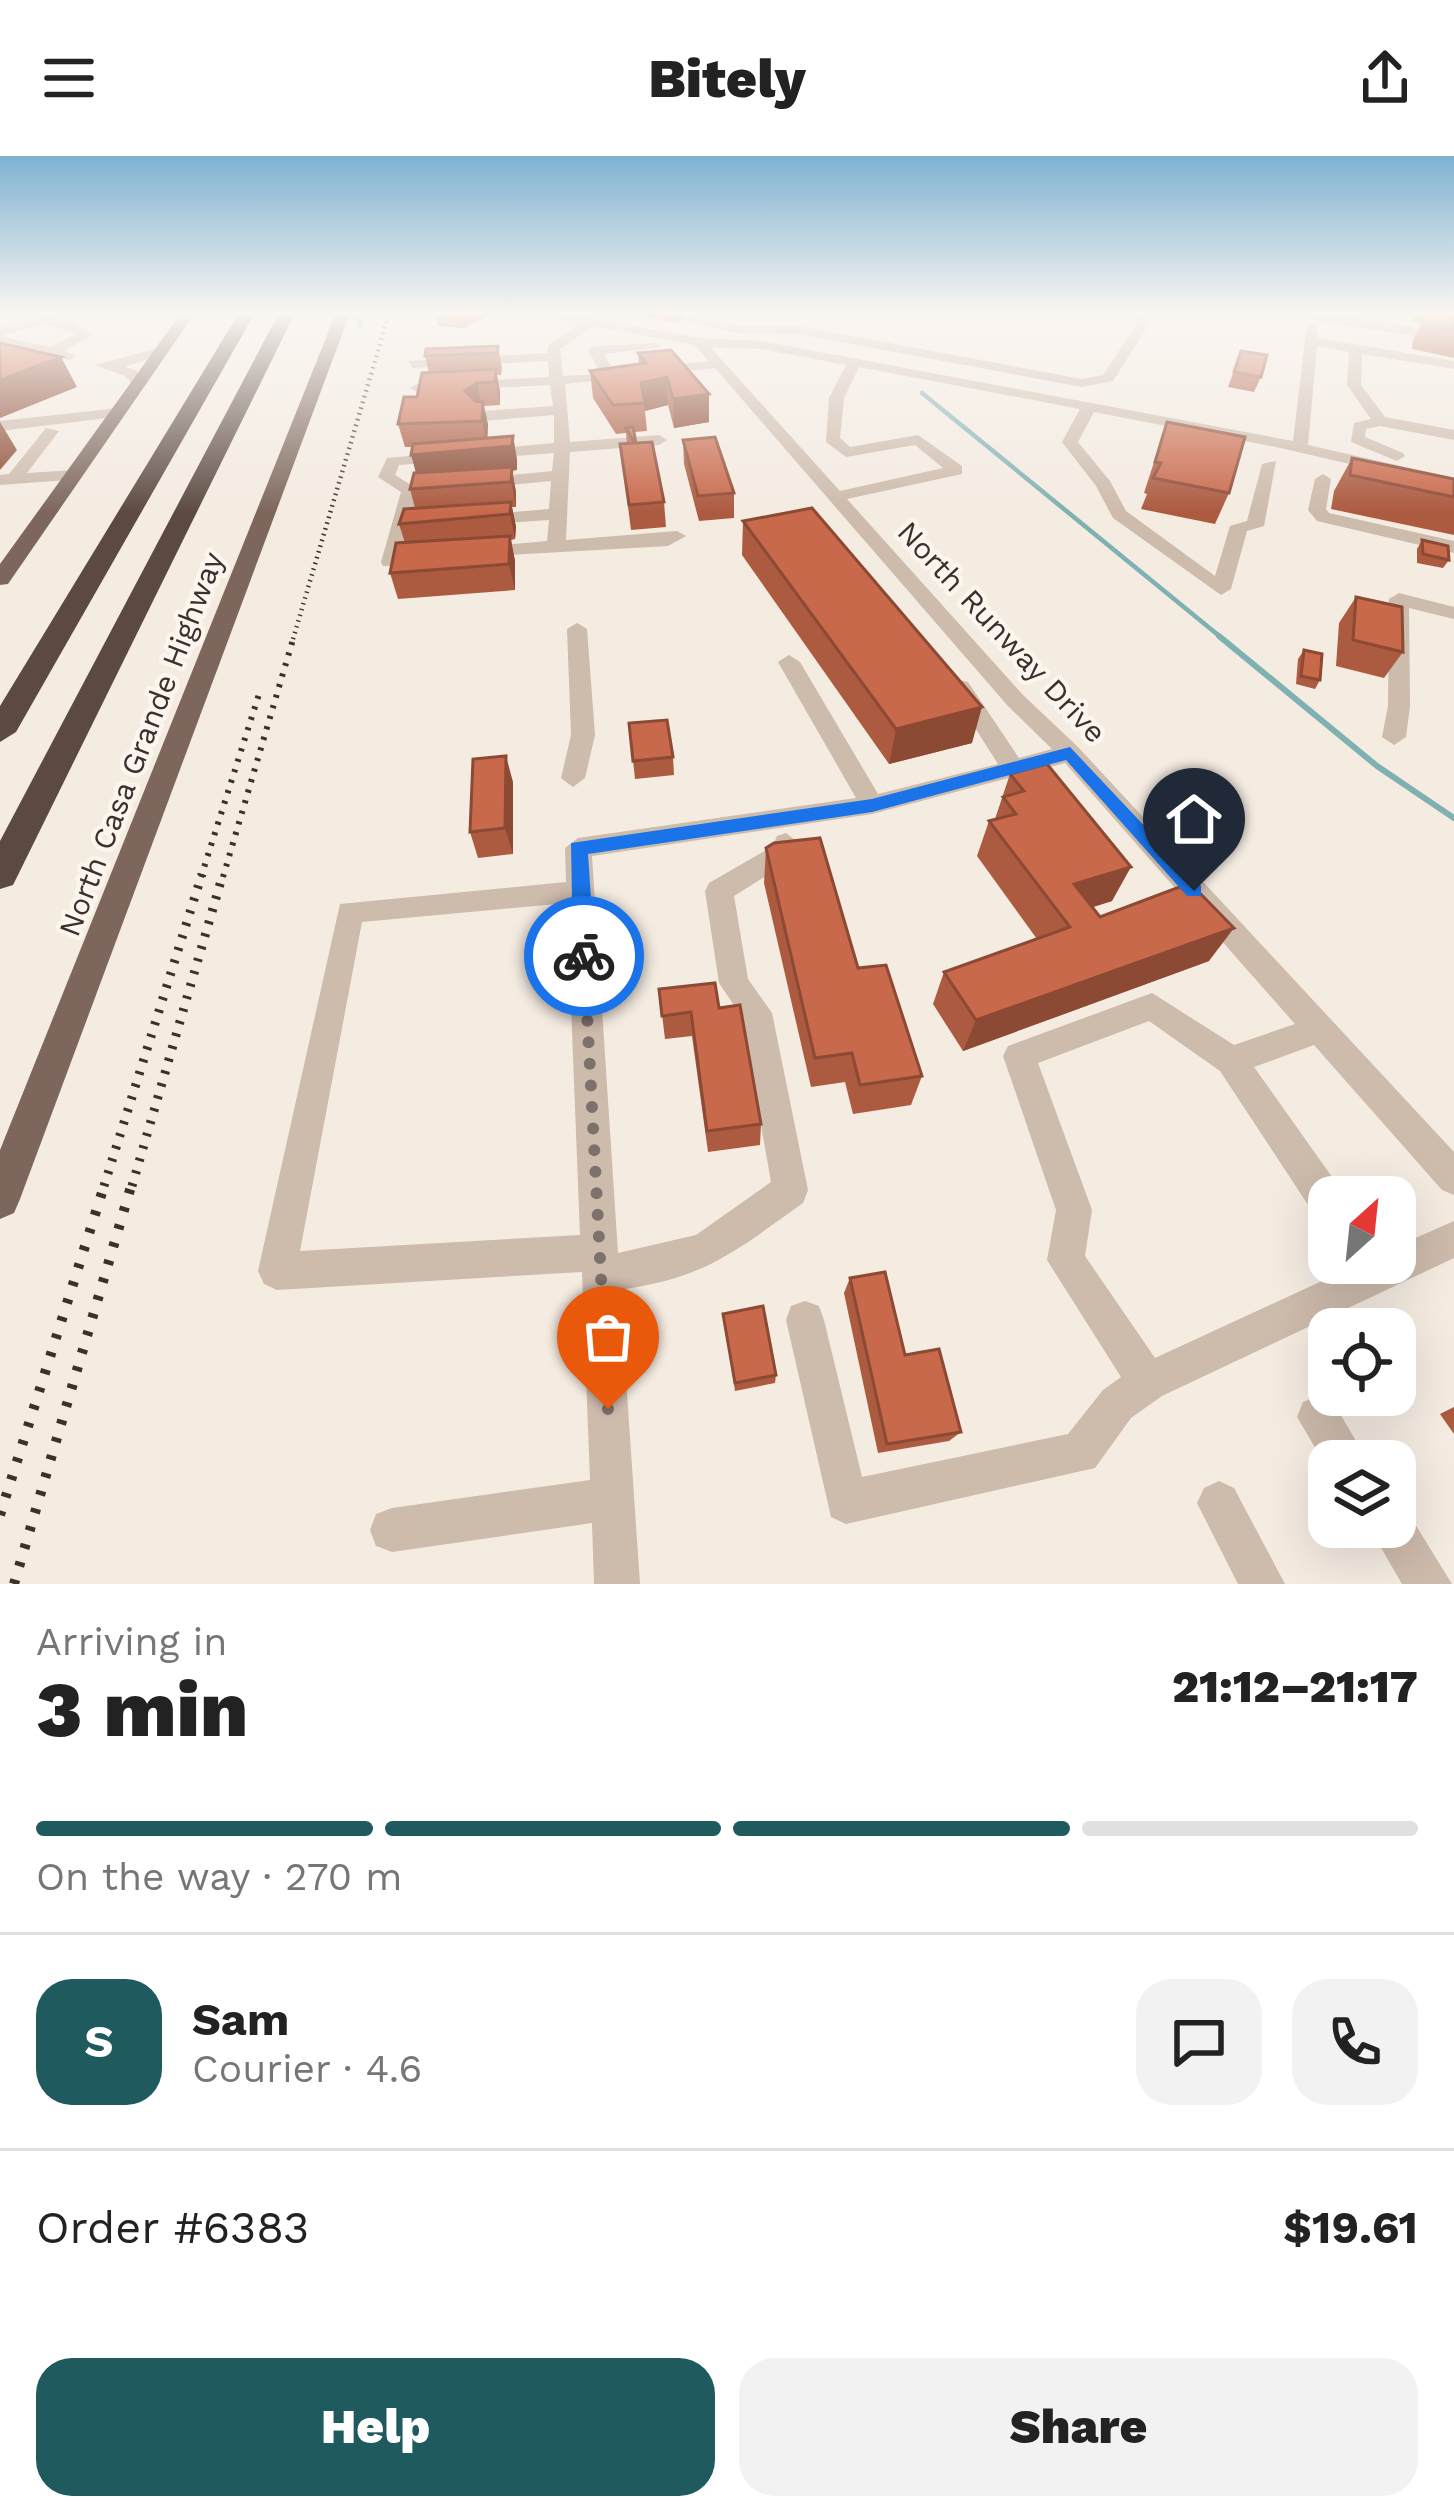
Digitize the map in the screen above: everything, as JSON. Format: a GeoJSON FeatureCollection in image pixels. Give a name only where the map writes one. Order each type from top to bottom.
{"type":"FeatureCollection","features":[{"type":"Feature","properties":{"kind":"highway"},"geometry":{"type":"LineString","coordinates":[[0,732],[208,380]]}},
{"type":"Feature","properties":{"kind":"highway"},"geometry":{"type":"LineString","coordinates":[[0,875],[252,380]]}},
{"type":"Feature","properties":{"kind":"main road"},"geometry":{"type":"LineString","coordinates":[[0,579],[142,380]]}},
{"type":"Feature","properties":{"kind":"main road","name":"North Casa Grande Highway"},"geometry":{"type":"LineString","coordinates":[[0,1199],[317,380]]}},
{"type":"Feature","properties":{"kind":"street"},"geometry":{"type":"LineString","coordinates":[[136,380],[140,383]]}},
{"type":"Feature","properties":{"kind":"street"},"geometry":{"type":"LineString","coordinates":[[418,388],[547,380]]}},
{"type":"Feature","properties":{"kind":"street"},"geometry":{"type":"LineString","coordinates":[[556,546],[562,438],[557,380]]}},
{"type":"Feature","properties":{"kind":"street","name":"North Runway Drive"},"geometry":{"type":"LineString","coordinates":[[730,380],[834,497],[875,556],[1070,753],[1454,1178]]}},
{"type":"Feature","properties":{"kind":"street"},"geometry":{"type":"LineString","coordinates":[[834,497],[868,482],[956,470],[919,440],[846,452],[832,439],[834,400],[842,380]]}},
{"type":"Feature","properties":{"kind":"street"},"geometry":{"type":"LineString","coordinates":[[943,380],[1250,437],[1454,483]]}},
{"type":"Feature","properties":{"kind":"street"},"geometry":{"type":"LineString","coordinates":[[1063,380],[1099,380]]}},
{"type":"Feature","properties":{"kind":"street"},"geometry":{"type":"LineString","coordinates":[[1300,448],[1306,380]]}},
{"type":"Feature","properties":{"kind":"street"},"geometry":{"type":"LineString","coordinates":[[1354,380],[1380,421]]}},
{"type":"Feature","properties":{"kind":"street"},"geometry":{"type":"LineString","coordinates":[[1089,407],[1070,442],[1104,485],[1119,514],[1222,589],[1239,526],[1256,526],[1270,464]]}},
{"type":"Feature","properties":{"kind":"street"},"geometry":{"type":"LineString","coordinates":[[482,416],[561,410]]}},
{"type":"Feature","properties":{"kind":"street"},"geometry":{"type":"LineString","coordinates":[[1148,439],[1157,419]]}},
{"type":"Feature","properties":{"kind":"street"},"geometry":{"type":"LineString","coordinates":[[0,430],[113,421]]}},
{"type":"Feature","properties":{"kind":"street"},"geometry":{"type":"LineString","coordinates":[[0,430],[51,431],[113,421]]}},
{"type":"Feature","properties":{"kind":"street"},"geometry":{"type":"LineString","coordinates":[[1416,475],[1417,462],[1357,439],[1359,425],[1380,421],[1454,435]]}},
{"type":"Feature","properties":{"kind":"street"},"geometry":{"type":"LineString","coordinates":[[1250,437],[1301,429]]}},
{"type":"Feature","properties":{"kind":"street"},"geometry":{"type":"LineString","coordinates":[[13,468],[51,431]]}},
{"type":"Feature","properties":{"kind":"street"},"geometry":{"type":"LineString","coordinates":[[431,488],[410,490],[386,477],[394,461],[562,438]]}},
{"type":"Feature","properties":{"kind":"street"},"geometry":{"type":"LineString","coordinates":[[478,444],[562,438],[659,440]]}},
{"type":"Feature","properties":{"kind":"street"},"geometry":{"type":"LineString","coordinates":[[13,468],[75,475]]}},
{"type":"Feature","properties":{"kind":"street"},"geometry":{"type":"LineString","coordinates":[[453,486],[559,475]]}},
{"type":"Feature","properties":{"kind":"street"},"geometry":{"type":"LineString","coordinates":[[1323,479],[1317,510],[1323,517],[1454,547]]}},
{"type":"Feature","properties":{"kind":"street"},"geometry":{"type":"LineString","coordinates":[[410,490],[390,562],[437,557]]}},
{"type":"Feature","properties":{"kind":"street"},"geometry":{"type":"LineString","coordinates":[[0,496],[63,492]]}},
{"type":"Feature","properties":{"kind":"street"},"geometry":{"type":"LineString","coordinates":[[446,522],[557,514]]}},
{"type":"Feature","properties":{"kind":"street"},"geometry":{"type":"LineString","coordinates":[[401,525],[423,524]]}},
{"type":"Feature","properties":{"kind":"street"},"geometry":{"type":"LineString","coordinates":[[461,555],[677,536]]}},
{"type":"Feature","properties":{"kind":"street"},"geometry":{"type":"LineString","coordinates":[[1394,737],[1400,706],[1399,599],[1454,613]]}},
{"type":"Feature","properties":{"kind":"street"},"geometry":{"type":"LineString","coordinates":[[573,778],[583,735],[577,628]]}},
{"type":"Feature","properties":{"kind":"street"},"geometry":{"type":"LineString","coordinates":[[789,662],[872,805]]}},
{"type":"Feature","properties":{"kind":"street"},"geometry":{"type":"LineString","coordinates":[[944,668],[976,708],[1013,768]]}},
{"type":"Feature","properties":{"kind":"street"},"geometry":{"type":"LineString","coordinates":[[976,708],[1015,700]]}},
{"type":"Feature","properties":{"kind":"street"},"geometry":{"type":"LineString","coordinates":[[616,1584],[578,848],[872,805],[1070,753]]}},
{"type":"Feature","properties":{"kind":"street"},"geometry":{"type":"LineString","coordinates":[[580,891],[350,913],[277,1271],[600,1263],[656,1266],[705,1251],[790,1190],[757,1013],[734,983],[719,891],[786,850],[778,822]]}},
{"type":"Feature","properties":{"kind":"street"},"geometry":{"type":"LineString","coordinates":[[1148,1382],[1066,1260],[1074,1210],[1019,1056],[1152,1006],[1231,1061],[1310,1176]]}},
{"type":"Feature","properties":{"kind":"street"},"geometry":{"type":"LineString","coordinates":[[1231,1061],[1319,1029]]}},
{"type":"Feature","properties":{"kind":"street"},"geometry":{"type":"LineString","coordinates":[[1416,1254],[1454,1239]]}},
{"type":"Feature","properties":{"kind":"street"},"geometry":{"type":"LineString","coordinates":[[805,1320],[846,1502],[1080,1454],[1117,1404],[1148,1382],[1348,1284]]}},
{"type":"Feature","properties":{"kind":"street"},"geometry":{"type":"LineString","coordinates":[[1318,1417],[1333,1440]]}},
{"type":"Feature","properties":{"kind":"street"},"geometry":{"type":"LineString","coordinates":[[392,1530],[613,1498]]}},
{"type":"Feature","properties":{"kind":"street"},"geometry":{"type":"LineString","coordinates":[[1219,1503],[1262,1584]]}},
{"type":"Feature","properties":{"kind":"street"},"geometry":{"type":"LineString","coordinates":[[1405,1548],[1429,1584]]}},
{"type":"Feature","properties":{"kind":"building"},"geometry":{"type":"Polygon","coordinates":[[[421,380],[495,380],[465,391],[483,402],[482,421],[398,424],[404,397],[417,397],[421,380]]]}},
{"type":"Feature","properties":{"kind":"building"},"geometry":{"type":"Polygon","coordinates":[[[596,380],[656,380],[641,383],[645,403],[613,405],[596,380]]]}},
{"type":"Feature","properties":{"kind":"building"},"geometry":{"type":"Polygon","coordinates":[[[668,380],[697,380],[709,394],[673,399],[668,380]]]}},
{"type":"Feature","properties":{"kind":"building"},"geometry":{"type":"Polygon","coordinates":[[[1167,422],[1245,437],[1229,493],[1153,478],[1161,463],[1155,462],[1167,422]]]}},
{"type":"Feature","properties":{"kind":"building"},"geometry":{"type":"Polygon","coordinates":[[[633,427],[636,443],[652,442],[664,502],[629,505],[620,444],[635,443],[626,428],[633,427]]]}},
{"type":"Feature","properties":{"kind":"building"},"geometry":{"type":"Polygon","coordinates":[[[513,436],[512,446],[411,455],[413,444],[513,436]]]}},
{"type":"Feature","properties":{"kind":"building"},"geometry":{"type":"Polygon","coordinates":[[[715,437],[734,493],[698,496],[683,440],[715,437]]]}},
{"type":"Feature","properties":{"kind":"building"},"geometry":{"type":"Polygon","coordinates":[[[1352,458],[1454,479],[1454,497],[1350,475],[1352,458]]]}},
{"type":"Feature","properties":{"kind":"building"},"geometry":{"type":"Polygon","coordinates":[[[512,467],[511,482],[410,489],[414,473],[512,467]]]}},
{"type":"Feature","properties":{"kind":"building"},"geometry":{"type":"Polygon","coordinates":[[[511,502],[510,514],[399,524],[404,509],[511,502]]]}},
{"type":"Feature","properties":{"kind":"building"},"geometry":{"type":"Polygon","coordinates":[[[812,508],[982,707],[896,729],[743,521],[812,508]]]}},
{"type":"Feature","properties":{"kind":"building"},"geometry":{"type":"Polygon","coordinates":[[[510,536],[509,564],[390,573],[396,543],[510,536]]]}},
{"type":"Feature","properties":{"kind":"building"},"geometry":{"type":"Polygon","coordinates":[[[1422,540],[1448,546],[1449,560],[1423,554],[1422,540]]]}},
{"type":"Feature","properties":{"kind":"building"},"geometry":{"type":"Polygon","coordinates":[[[1356,597],[1402,607],[1403,652],[1353,640],[1356,597]]]}},
{"type":"Feature","properties":{"kind":"building"},"geometry":{"type":"Polygon","coordinates":[[[1304,650],[1322,654],[1320,680],[1301,676],[1304,650]]]}},
{"type":"Feature","properties":{"kind":"building"},"geometry":{"type":"Polygon","coordinates":[[[667,720],[673,757],[633,761],[629,723],[667,720]]]}},
{"type":"Feature","properties":{"kind":"building"},"geometry":{"type":"Polygon","coordinates":[[[506,756],[505,828],[470,832],[473,759],[506,756]]]}},
{"type":"Feature","properties":{"kind":"building"},"geometry":{"type":"Polygon","coordinates":[[[1047,764],[1131,867],[1074,884],[1100,917],[1190,883],[1234,928],[976,1020],[944,972],[1070,927],[989,821],[1016,814],[1003,797],[1024,791],[1010,774],[1047,764]]]}},
{"type":"Feature","properties":{"kind":"building"},"geometry":{"type":"Polygon","coordinates":[[[820,838],[858,968],[886,965],[922,1076],[860,1085],[852,1053],[815,1058],[766,848],[820,838]]]}},
{"type":"Feature","properties":{"kind":"building"},"geometry":{"type":"Polygon","coordinates":[[[715,983],[719,1008],[740,1005],[761,1124],[707,1131],[691,1012],[662,1016],[659,989],[715,983]]]}},
{"type":"Feature","properties":{"kind":"building"},"geometry":{"type":"Polygon","coordinates":[[[885,1272],[905,1355],[939,1349],[961,1432],[887,1444],[850,1278],[885,1272]]]}},
{"type":"Feature","properties":{"kind":"building"},"geometry":{"type":"Polygon","coordinates":[[[763,1306],[776,1375],[735,1383],[723,1314],[763,1306]]]}},
{"type":"Feature","properties":{"kind":"waterway"},"geometry":{"type":"LineString","coordinates":[[922,393],[1223,639]]}},
{"type":"Feature","properties":{"kind":"waterway"},"geometry":{"type":"LineString","coordinates":[[1219,636],[1377,766],[1454,818]]}},
{"type":"Feature","properties":{"kind":"railway"},"geometry":{"type":"LineString","coordinates":[[293,639],[369,380]]}},
{"type":"Feature","properties":{"kind":"railway"},"geometry":{"type":"LineString","coordinates":[[223,877],[294,636]]}},
{"type":"Feature","properties":{"kind":"railway"},"geometry":{"type":"LineString","coordinates":[[201,877],[260,691]]}},
{"type":"Feature","properties":{"kind":"railway"},"geometry":{"type":"LineString","coordinates":[[104,1186],[202,874]]}},
{"type":"Feature","properties":{"kind":"railway"},"geometry":{"type":"LineString","coordinates":[[132,1186],[223,874]]}},
{"type":"Feature","properties":{"kind":"railway"},"geometry":{"type":"LineString","coordinates":[[0,1515],[105,1183]]}},
{"type":"Feature","properties":{"kind":"railway"},"geometry":{"type":"LineString","coordinates":[[14,1584],[132,1183]]}},
{"type":"Feature","properties":{"kind":"way so far"},"geometry":{"type":"LineString","coordinates":[[584,956],[608,1409]]}},
{"type":"Feature","properties":{"kind":"route"},"geometry":{"type":"LineString","coordinates":[[584,956],[578,848],[872,805],[1070,753],[1194,891]]}}]}
